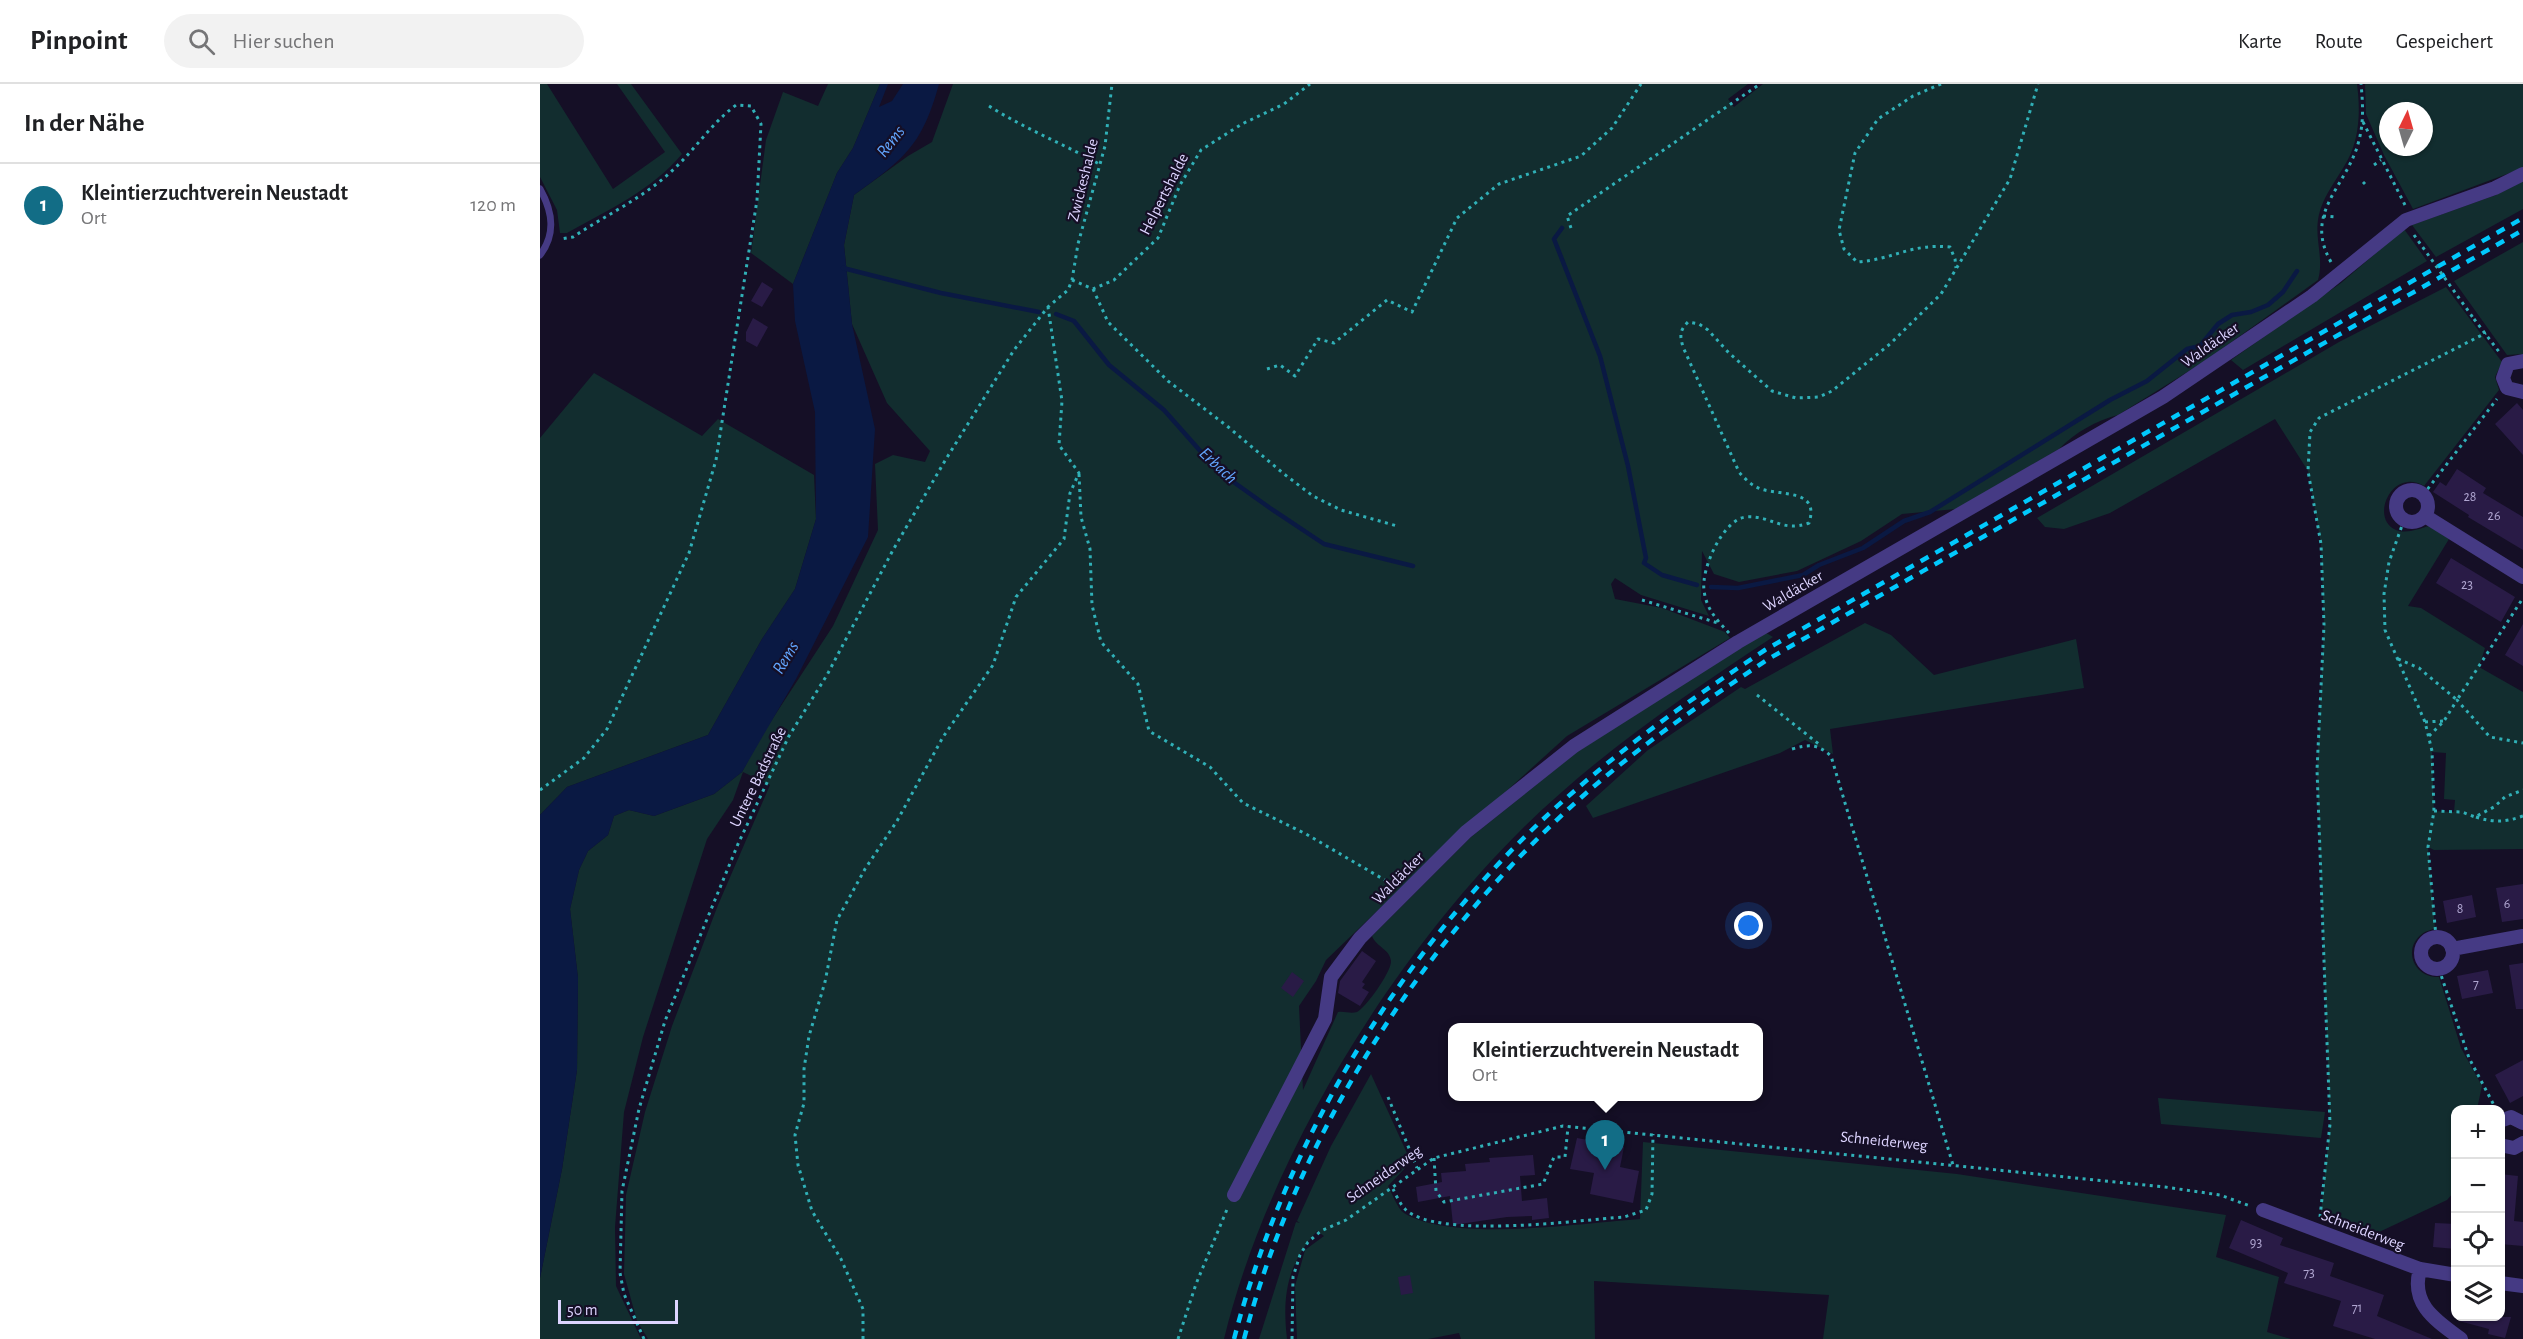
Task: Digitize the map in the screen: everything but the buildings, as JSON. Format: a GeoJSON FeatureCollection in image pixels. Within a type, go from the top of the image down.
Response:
{"type":"FeatureCollection","features":[{"type":"Feature","properties":{"kind":"street","name":"Waldäcker"},"geometry":{"type":"LineString","coordinates":[[1234,1195],[1325,1019],[1331,977],[1360,938],[1407,894],[1466,832],[1574,746],[1738,642],[2163,397],[2312,296],[2406,220],[2495,188],[2523,174]]}},
{"type":"Feature","properties":{"kind":"street"},"geometry":{"type":"LineString","coordinates":[[2523,361],[2508,364],[2504,372],[2507,388],[2523,392]]}},
{"type":"Feature","properties":{"kind":"street"},"geometry":{"type":"LineString","coordinates":[[2412,490],[2423,495],[2428,507],[2425,516],[2416,522],[2404,520],[2396,508],[2398,497],[2412,490]]}},
{"type":"Feature","properties":{"kind":"street"},"geometry":{"type":"LineString","coordinates":[[2425,516],[2523,577]]}},
{"type":"Feature","properties":{"kind":"street"},"geometry":{"type":"LineString","coordinates":[[2452,949],[2523,936]]}},
{"type":"Feature","properties":{"kind":"street"},"geometry":{"type":"LineString","coordinates":[[2436,937],[2446,940],[2452,949],[2450,962],[2439,969],[2426,965],[2421,955],[2423,944],[2436,937]]}},
{"type":"Feature","properties":{"kind":"street"},"geometry":{"type":"LineString","coordinates":[[2505,1119],[2511,1117],[2523,1123]]}},
{"type":"Feature","properties":{"kind":"street"},"geometry":{"type":"LineString","coordinates":[[2505,1146],[2514,1149],[2523,1143]]}},
{"type":"Feature","properties":{"kind":"street","name":"Schneiderweg"},"geometry":{"type":"LineString","coordinates":[[2264,1210],[2420,1269],[2451,1274]]}},
{"type":"Feature","properties":{"kind":"street"},"geometry":{"type":"LineString","coordinates":[[2420,1269],[2417,1281],[2419,1300],[2440,1324],[2461,1339]]}},
{"type":"Feature","properties":{"kind":"street"},"geometry":{"type":"LineString","coordinates":[[2505,1284],[2523,1286]]}},
{"type":"Feature","properties":{"kind":"lane"},"geometry":{"type":"LineString","coordinates":[[540,189],[552,218],[550,242],[540,255]]}},
{"type":"Feature","properties":{"kind":"path","name":"Zwickeshalde"},"geometry":{"type":"LineString","coordinates":[[1072,280],[1078,244],[1101,165],[1113,84]]}},
{"type":"Feature","properties":{"kind":"path","name":"Helpertshalde"},"geometry":{"type":"LineString","coordinates":[[1093,289],[1114,280],[1158,238],[1180,185],[1201,150],[1242,123],[1284,104],[1310,84]]}},
{"type":"Feature","properties":{"kind":"path"},"geometry":{"type":"LineString","coordinates":[[1267,369],[1280,364],[1295,376],[1318,339],[1334,343],[1387,300],[1412,312],[1457,218],[1499,184],[1581,156],[1612,128],[1641,84]]}},
{"type":"Feature","properties":{"kind":"path"},"geometry":{"type":"LineString","coordinates":[[1571,228],[1567,216],[1760,84]]}},
{"type":"Feature","properties":{"kind":"path"},"geometry":{"type":"LineString","coordinates":[[1941,84],[1913,96],[1878,119],[1855,153],[1839,230],[1844,249],[1857,262],[1875,261],[1904,249],[1933,246],[1950,248],[1955,259],[1956,270]]}},
{"type":"Feature","properties":{"kind":"path"},"geometry":{"type":"LineString","coordinates":[[1642,600],[1718,623],[1707,605],[1704,579],[1715,547],[1728,527],[1744,517],[1761,518],[1796,528],[1809,523],[1813,512],[1810,504],[1799,496],[1760,489],[1747,481],[1739,471],[1683,347],[1680,334],[1682,327],[1688,322],[1699,324],[1708,330],[1729,353],[1772,391],[1796,398],[1819,397],[1832,391],[1890,344],[1941,294],[2010,179],[2038,84]]}},
{"type":"Feature","properties":{"kind":"path"},"geometry":{"type":"LineString","coordinates":[[2338,274],[2321,239],[2323,216],[2358,144],[2362,120],[2361,84]]}},
{"type":"Feature","properties":{"kind":"path"},"geometry":{"type":"LineString","coordinates":[[540,790],[584,758],[607,729],[672,592],[692,543],[716,460],[736,346],[740,299],[757,200],[761,124],[751,106],[736,105],[721,116],[675,168],[658,183],[573,237],[550,242]]}},
{"type":"Feature","properties":{"kind":"path"},"geometry":{"type":"LineString","coordinates":[[989,106],[1022,127],[1074,149],[1101,165]]}},
{"type":"Feature","properties":{"kind":"path"},"geometry":{"type":"LineString","coordinates":[[2362,120],[2406,208],[2406,220]]}},
{"type":"Feature","properties":{"kind":"path"},"geometry":{"type":"LineString","coordinates":[[2374,165],[2381,160]]}},
{"type":"Feature","properties":{"kind":"path"},"geometry":{"type":"LineString","coordinates":[[2388,188],[2394,184]]}},
{"type":"Feature","properties":{"kind":"path"},"geometry":{"type":"LineString","coordinates":[[2323,216],[2336,217]]}},
{"type":"Feature","properties":{"kind":"path"},"geometry":{"type":"LineString","coordinates":[[2414,235],[2508,364]]}},
{"type":"Feature","properties":{"kind":"path"},"geometry":{"type":"LineString","coordinates":[[1072,280],[1093,289],[1108,322],[1159,373],[1313,496],[1341,510],[1397,526]]}},
{"type":"Feature","properties":{"kind":"path","name":"Untere Badstraße"},"geometry":{"type":"LineString","coordinates":[[644,1339],[624,1294],[620,1273],[622,1191],[639,1109],[665,1021],[703,925],[789,736],[827,675],[893,550],[1014,350],[1048,307],[1068,290],[1072,280]]}},
{"type":"Feature","properties":{"kind":"path"},"geometry":{"type":"LineString","coordinates":[[1048,307],[1062,401],[1059,445],[1079,472],[1081,517],[1090,549],[1092,605],[1101,642],[1138,684],[1149,731],[1210,767],[1243,803],[1306,834],[1407,894]]}},
{"type":"Feature","properties":{"kind":"path"},"geometry":{"type":"LineString","coordinates":[[2319,1231],[2330,1124],[2317,770],[2324,625],[2321,544],[2308,471],[2310,432],[2319,418],[2486,333]]}},
{"type":"Feature","properties":{"kind":"path"},"geometry":{"type":"LineString","coordinates":[[2423,495],[2507,388]]}},
{"type":"Feature","properties":{"kind":"path"},"geometry":{"type":"LineString","coordinates":[[863,1339],[862,1308],[841,1259],[812,1211],[798,1165],[795,1135],[804,1103],[804,1069],[809,1036],[825,982],[837,921],[943,737],[993,665],[1016,597],[1064,539],[1070,493],[1079,472]]}},
{"type":"Feature","properties":{"kind":"path"},"geometry":{"type":"LineString","coordinates":[[2404,520],[2389,562],[2384,594],[2385,630],[2426,722],[2429,736],[2433,763],[2434,811],[2428,847],[2436,937]]}},
{"type":"Feature","properties":{"kind":"path"},"geometry":{"type":"LineString","coordinates":[[2429,736],[2444,721],[2523,598]]}},
{"type":"Feature","properties":{"kind":"path"},"geometry":{"type":"LineString","coordinates":[[2396,658],[2419,668],[2457,700],[2490,737],[2523,743]]}},
{"type":"Feature","properties":{"kind":"path"},"geometry":{"type":"LineString","coordinates":[[1757,696],[1831,756],[1953,1165]]}},
{"type":"Feature","properties":{"kind":"path"},"geometry":{"type":"LineString","coordinates":[[2426,722],[2444,721]]}},
{"type":"Feature","properties":{"kind":"path"},"geometry":{"type":"LineString","coordinates":[[1792,749],[1806,745],[1821,747]]}},
{"type":"Feature","properties":{"kind":"path"},"geometry":{"type":"LineString","coordinates":[[2475,817],[2494,807],[2505,796],[2523,790]]}},
{"type":"Feature","properties":{"kind":"path"},"geometry":{"type":"LineString","coordinates":[[2434,811],[2462,812],[2490,822],[2507,821],[2523,816]]}},
{"type":"Feature","properties":{"kind":"path"},"geometry":{"type":"LineString","coordinates":[[2439,969],[2469,1058],[2494,1105]]}},
{"type":"Feature","properties":{"kind":"path"},"geometry":{"type":"LineString","coordinates":[[1388,1097],[1418,1168]]}},
{"type":"Feature","properties":{"kind":"path"},"geometry":{"type":"LineString","coordinates":[[1434,1158],[1436,1191],[1444,1202],[1543,1184],[1554,1156],[1565,1157],[1568,1127]]}},
{"type":"Feature","properties":{"kind":"path","name":"Schneiderweg"},"geometry":{"type":"LineString","coordinates":[[1292,1339],[1293,1277],[1300,1255],[1308,1242],[1321,1231],[1346,1220],[1393,1190],[1418,1168],[1434,1158],[1568,1127],[2166,1187],[2220,1195],[2264,1210]]}},
{"type":"Feature","properties":{"kind":"path"},"geometry":{"type":"LineString","coordinates":[[1393,1190],[1405,1210],[1432,1222],[1473,1227],[1624,1217],[1646,1210],[1652,1194],[1653,1134]]}},
{"type":"Feature","properties":{"kind":"path"},"geometry":{"type":"LineString","coordinates":[[1178,1339],[1196,1284],[1234,1195]]}},
{"type":"Feature","properties":{"kind":"green space"},"geometry":{"type":"Polygon","coordinates":[[[540,84],[547,84],[613,189],[665,152],[617,84],[631,84],[682,154],[643,189],[567,233],[560,233],[557,210],[540,177],[540,84]]]}},
{"type":"Feature","properties":{"kind":"green space"},"geometry":{"type":"Polygon","coordinates":[[[828,84],[880,84],[853,148],[837,173],[793,284],[751,253],[766,140],[783,92],[818,106],[828,84]]]}},
{"type":"Feature","properties":{"kind":"green space"},"geometry":{"type":"Polygon","coordinates":[[[953,84],[1748,84],[1728,99],[1734,107],[1763,84],[2357,84],[2359,110],[2358,128],[2351,153],[2320,211],[2317,227],[2320,265],[2318,280],[2205,361],[2118,415],[2086,428],[2059,449],[1956,509],[1902,514],[1861,541],[1797,571],[1739,582],[1714,574],[1702,551],[1701,600],[1709,616],[1641,595],[1615,578],[1611,584],[1615,599],[1662,608],[1725,632],[1730,638],[1567,736],[1426,864],[1326,960],[1316,981],[1299,1006],[1303,1090],[1338,1012],[1354,1013],[1361,1009],[1387,973],[1390,957],[1372,936],[1471,837],[1577,752],[1763,631],[1773,637],[1643,727],[1580,776],[1522,829],[1473,881],[1426,938],[1381,1000],[1340,1065],[1303,1133],[1271,1201],[1244,1270],[1224,1339],[648,1339],[637,1321],[624,1274],[626,1195],[645,1112],[672,1026],[718,905],[770,785],[743,772],[733,800],[707,839],[643,1037],[624,1112],[615,1227],[616,1286],[641,1339],[540,1339],[540,1278],[562,1169],[577,1070],[578,978],[570,909],[579,870],[588,851],[608,835],[614,816],[629,810],[654,816],[714,794],[742,772],[762,735],[833,626],[878,530],[875,464],[893,455],[925,462],[930,451],[887,403],[852,324],[844,245],[854,195],[908,156],[932,142],[953,84]]]}},
{"type":"Feature","properties":{"kind":"green space"},"geometry":{"type":"Polygon","coordinates":[[[2365,84],[2523,84],[2523,168],[2413,209],[2385,156],[2433,156],[2433,102],[2379,102],[2379,144],[2366,114],[2365,84]]]}},
{"type":"Feature","properties":{"kind":"green space"},"geometry":{"type":"Polygon","coordinates":[[[2523,181],[2523,209],[2436,257],[2412,225],[2496,195],[2523,181]]]}},
{"type":"Feature","properties":{"kind":"green space"},"geometry":{"type":"Polygon","coordinates":[[[2404,229],[2427,261],[2243,370],[2231,360],[2341,283],[2404,229]]]}},
{"type":"Feature","properties":{"kind":"green space"},"geometry":{"type":"Polygon","coordinates":[[[2523,242],[2523,354],[2507,355],[2454,281],[2523,242]]]}},
{"type":"Feature","properties":{"kind":"green space"},"geometry":{"type":"Polygon","coordinates":[[[2446,287],[2502,362],[2495,377],[2499,390],[2424,486],[2413,482],[2402,483],[2394,489],[2388,497],[2384,516],[2388,524],[2396,530],[2417,530],[2429,526],[2449,539],[2408,606],[2421,608],[2485,648],[2479,667],[2523,692],[2523,849],[2434,850],[2428,847],[2435,928],[2422,934],[2413,947],[2412,954],[2417,968],[2430,976],[2439,977],[2461,1048],[2482,1086],[2478,1105],[2451,1105],[2451,1196],[2447,1200],[2377,1233],[2321,1212],[2330,1124],[2317,770],[2324,625],[2321,544],[2308,471],[2275,419],[2110,513],[2064,529],[2045,527],[2037,518],[2339,342],[2446,287]],[[2432,752],[2434,811],[2454,812],[2455,800],[2444,799],[2446,753],[2432,752]]]}},
{"type":"Feature","properties":{"kind":"green space"},"geometry":{"type":"Polygon","coordinates":[[[594,373],[702,436],[718,419],[814,475],[816,519],[795,589],[762,639],[708,735],[567,787],[540,815],[540,438],[594,373]]]}},
{"type":"Feature","properties":{"kind":"green space"},"geometry":{"type":"Polygon","coordinates":[[[1865,623],[1891,635],[1934,675],[2076,639],[2084,688],[1830,729],[1833,754],[1805,740],[1780,753],[1593,818],[1586,806],[1648,750],[1741,687],[1745,689],[1865,623]]]}},
{"type":"Feature","properties":{"kind":"green space"},"geometry":{"type":"Polygon","coordinates":[[[1371,1074],[1411,1162],[1388,1186],[1401,1211],[1426,1222],[1453,1227],[1518,1229],[1640,1219],[1643,1142],[1957,1174],[2226,1215],[2216,1257],[2279,1277],[2267,1332],[2291,1339],[1823,1339],[1829,1295],[1594,1281],[1595,1339],[1461,1339],[1459,1333],[1428,1339],[1297,1339],[1295,1286],[1305,1250],[1324,1236],[1317,1231],[1299,1256],[1289,1281],[1285,1308],[1287,1339],[1259,1339],[1296,1222],[1300,1223],[1297,1221],[1331,1146],[1371,1074]]]}},
{"type":"Feature","properties":{"kind":"green space"},"geometry":{"type":"Polygon","coordinates":[[[2158,1098],[2325,1112],[2321,1138],[2161,1124],[2158,1098]]]}},
{"type":"Feature","properties":{"kind":"water","name":"Rems"},"geometry":{"type":"Polygon","coordinates":[[[880,84],[888,84],[879,107],[892,101],[903,84],[939,84],[926,122],[909,149],[886,171],[854,195],[844,245],[852,324],[875,429],[868,537],[796,679],[742,772],[714,794],[654,816],[629,810],[614,816],[608,835],[588,851],[579,870],[570,909],[578,978],[577,1070],[562,1169],[540,1278],[540,815],[567,787],[708,735],[762,639],[795,589],[816,519],[815,412],[795,321],[793,284],[837,173],[853,148],[880,84]]]}},
{"type":"Feature","properties":{"kind":"waterway"},"geometry":{"type":"LineString","coordinates":[[1562,228],[1554,239],[1600,356],[1628,466],[1646,558],[1644,563],[1662,575],[1697,585]]}},
{"type":"Feature","properties":{"kind":"waterway","name":"Erbach"},"geometry":{"type":"LineString","coordinates":[[843,268],[941,293],[1039,312]]}},
{"type":"Feature","properties":{"kind":"waterway"},"geometry":{"type":"LineString","coordinates":[[1711,587],[1738,588],[1803,575],[1819,565],[1863,548],[1904,521],[1930,512],[2110,400],[2147,381],[2187,349],[2200,346],[2218,324],[2232,315],[2251,312],[2268,305],[2283,292],[2297,271]]}},
{"type":"Feature","properties":{"kind":"waterway","name":"Erbach"},"geometry":{"type":"LineString","coordinates":[[1056,314],[1074,321],[1109,365],[1164,410],[1218,471],[1270,508],[1324,544],[1413,566]]}},
{"type":"Feature","properties":{"kind":"railway"},"geometry":{"type":"LineString","coordinates":[[1234,1339],[1258,1261],[1288,1184],[1324,1109],[1365,1037],[1412,968],[1463,903],[1519,843],[1579,787],[1670,716],[1765,650],[2523,218]]}},
{"type":"Feature","properties":{"kind":"railway"},"geometry":{"type":"LineString","coordinates":[[1244,1339],[1268,1262],[1298,1186],[1333,1113],[1374,1043],[1420,975],[1471,911],[1525,851],[1584,795],[1674,724],[1770,658],[2523,230]]}},
{"type":"Feature","properties":{"kind":"place","name":"Kleintierzuchtverein Neustadt"},"geometry":{"type":"Point","coordinates":[1605,1170]}}]}
